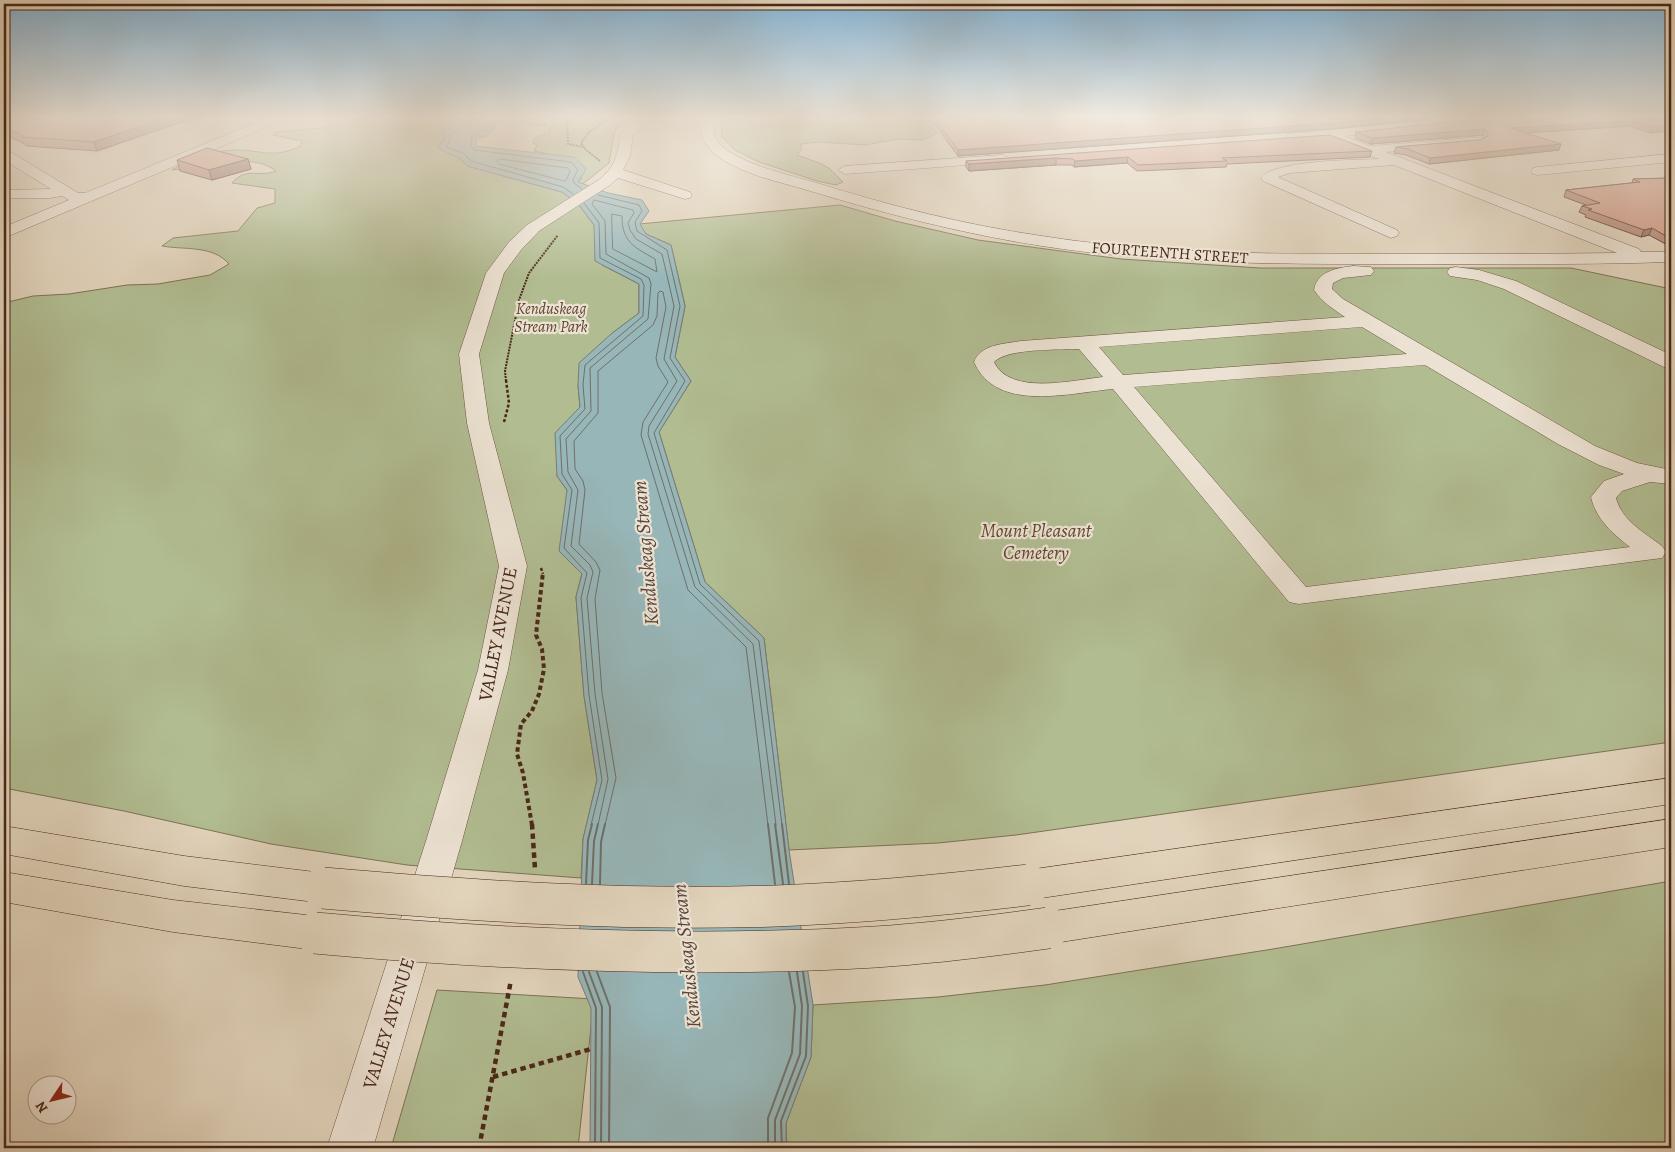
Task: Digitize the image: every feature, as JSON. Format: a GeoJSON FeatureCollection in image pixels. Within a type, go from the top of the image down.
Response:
{"type":"FeatureCollection","features":[{"type":"Feature","properties":{"kind":"highway"},"geometry":{"type":"LineString","coordinates":[[4,840],[184,871],[324,888],[510,903],[711,906],[840,903],[1028,885],[1671,791]]}},
{"type":"Feature","properties":{"kind":"highway"},"geometry":{"type":"LineString","coordinates":[[4,887],[155,913],[315,933],[521,949],[737,952],[876,946],[1048,928],[1671,833]]}},
{"type":"Feature","properties":{"kind":"street"},"geometry":{"type":"LineString","coordinates":[[35,173],[74,196],[87,198]]}},
{"type":"Feature","properties":{"kind":"street"},"geometry":{"type":"LineString","coordinates":[[4,233],[147,173]]}},
{"type":"Feature","properties":{"kind":"street"},"geometry":{"type":"LineString","coordinates":[[614,173],[610,177],[685,195]]}},
{"type":"Feature","properties":{"kind":"street","name":"FOURTEENTH STREET"},"geometry":{"type":"LineString","coordinates":[[770,173],[885,208],[1026,239],[1078,246],[1187,256],[1347,259],[1671,257]]}},
{"type":"Feature","properties":{"kind":"street"},"geometry":{"type":"LineString","coordinates":[[1276,173],[1268,178],[1392,233]]}},
{"type":"Feature","properties":{"kind":"street"},"geometry":{"type":"LineString","coordinates":[[1426,173],[1671,268]]}},
{"type":"Feature","properties":{"kind":"street","name":"VALLEY AVENUE"},"geometry":{"type":"LineString","coordinates":[[350,1148],[441,851],[493,670],[513,566],[478,423],[469,354],[495,273],[515,246],[533,228],[610,177]]}},
{"type":"Feature","properties":{"kind":"street"},"geometry":{"type":"LineString","coordinates":[[4,194],[50,194],[66,191]]}},
{"type":"Feature","properties":{"kind":"street"},"geometry":{"type":"LineString","coordinates":[[1660,475],[1621,465],[1562,436],[1366,322],[1327,296],[1322,290],[1324,282],[1336,275],[1363,271],[1469,273],[1510,285],[1671,363]]}},
{"type":"Feature","properties":{"kind":"street"},"geometry":{"type":"LineString","coordinates":[[1366,322],[1007,349],[991,354],[986,357],[984,362],[988,371],[996,379],[1015,388],[1026,390],[1428,359]]}},
{"type":"Feature","properties":{"kind":"street"},"geometry":{"type":"LineString","coordinates":[[1085,343],[1299,596],[1653,552],[1612,519],[1604,506],[1603,497],[1613,486],[1660,475]]}},
{"type":"Feature","properties":{"kind":"path"},"geometry":{"type":"LineString","coordinates":[[479,1148],[493,1077],[591,1049]]}},
{"type":"Feature","properties":{"kind":"green space","name":"Kenduskeag Stream Park"},"geometry":{"type":"Polygon","coordinates":[[[270,173],[492,173],[562,192],[579,205],[594,225],[602,265],[639,284],[639,313],[611,334],[578,385],[580,407],[557,476],[567,490],[582,573],[576,597],[584,696],[597,780],[583,839],[581,878],[407,865],[271,844],[124,811],[4,788],[4,328],[7,325],[4,320],[4,303],[33,296],[69,294],[127,285],[158,284],[210,275],[229,264],[222,258],[207,251],[162,246],[173,238],[238,231],[257,208],[275,203],[275,189],[232,183],[243,175],[270,173]]]}},
{"type":"Feature","properties":{"kind":"green space"},"geometry":{"type":"Polygon","coordinates":[[[581,173],[597,173],[583,184],[575,182],[581,179],[581,173]]]}},
{"type":"Feature","properties":{"kind":"green space"},"geometry":{"type":"Polygon","coordinates":[[[792,173],[834,173],[843,182],[836,185],[792,173]]]}},
{"type":"Feature","properties":{"kind":"green space","name":"Mount Pleasant Cemetery"},"geometry":{"type":"Polygon","coordinates":[[[840,205],[895,221],[978,240],[1121,259],[1260,268],[1571,268],[1671,289],[1671,742],[1016,835],[938,843],[789,850],[764,638],[705,582],[659,432],[691,381],[675,357],[685,306],[671,245],[646,234],[639,224],[840,205]]]}},
{"type":"Feature","properties":{"kind":"green space"},"geometry":{"type":"Polygon","coordinates":[[[1671,881],[1671,1148],[787,1148],[786,1123],[811,1057],[813,1005],[938,997],[1045,985],[1273,949],[1671,881]]]}},
{"type":"Feature","properties":{"kind":"green space"},"geometry":{"type":"Polygon","coordinates":[[[437,990],[594,999],[578,1148],[391,1148],[437,990]]]}},
{"type":"Feature","properties":{"kind":"water","name":"Kenduskeag Stream"},"geometry":{"type":"Polygon","coordinates":[[[492,173],[584,173],[578,182],[608,193],[642,200],[649,211],[640,224],[646,234],[671,245],[685,306],[675,357],[691,381],[659,432],[705,582],[764,638],[789,850],[813,1005],[811,1057],[786,1123],[786,1148],[590,1148],[591,1008],[578,977],[583,839],[597,780],[584,696],[576,597],[582,574],[559,551],[567,490],[557,476],[555,433],[580,407],[579,363],[611,334],[639,313],[639,284],[595,261],[594,225],[579,205],[562,192],[492,173]]]}},
{"type":"Feature","properties":{"kind":"building"},"geometry":{"type":"Polygon","coordinates":[[[1671,178],[1671,239],[1652,228],[1644,230],[1588,210],[1592,209],[1582,206],[1600,203],[1566,190],[1640,182],[1633,179],[1671,178]]]}}]}
